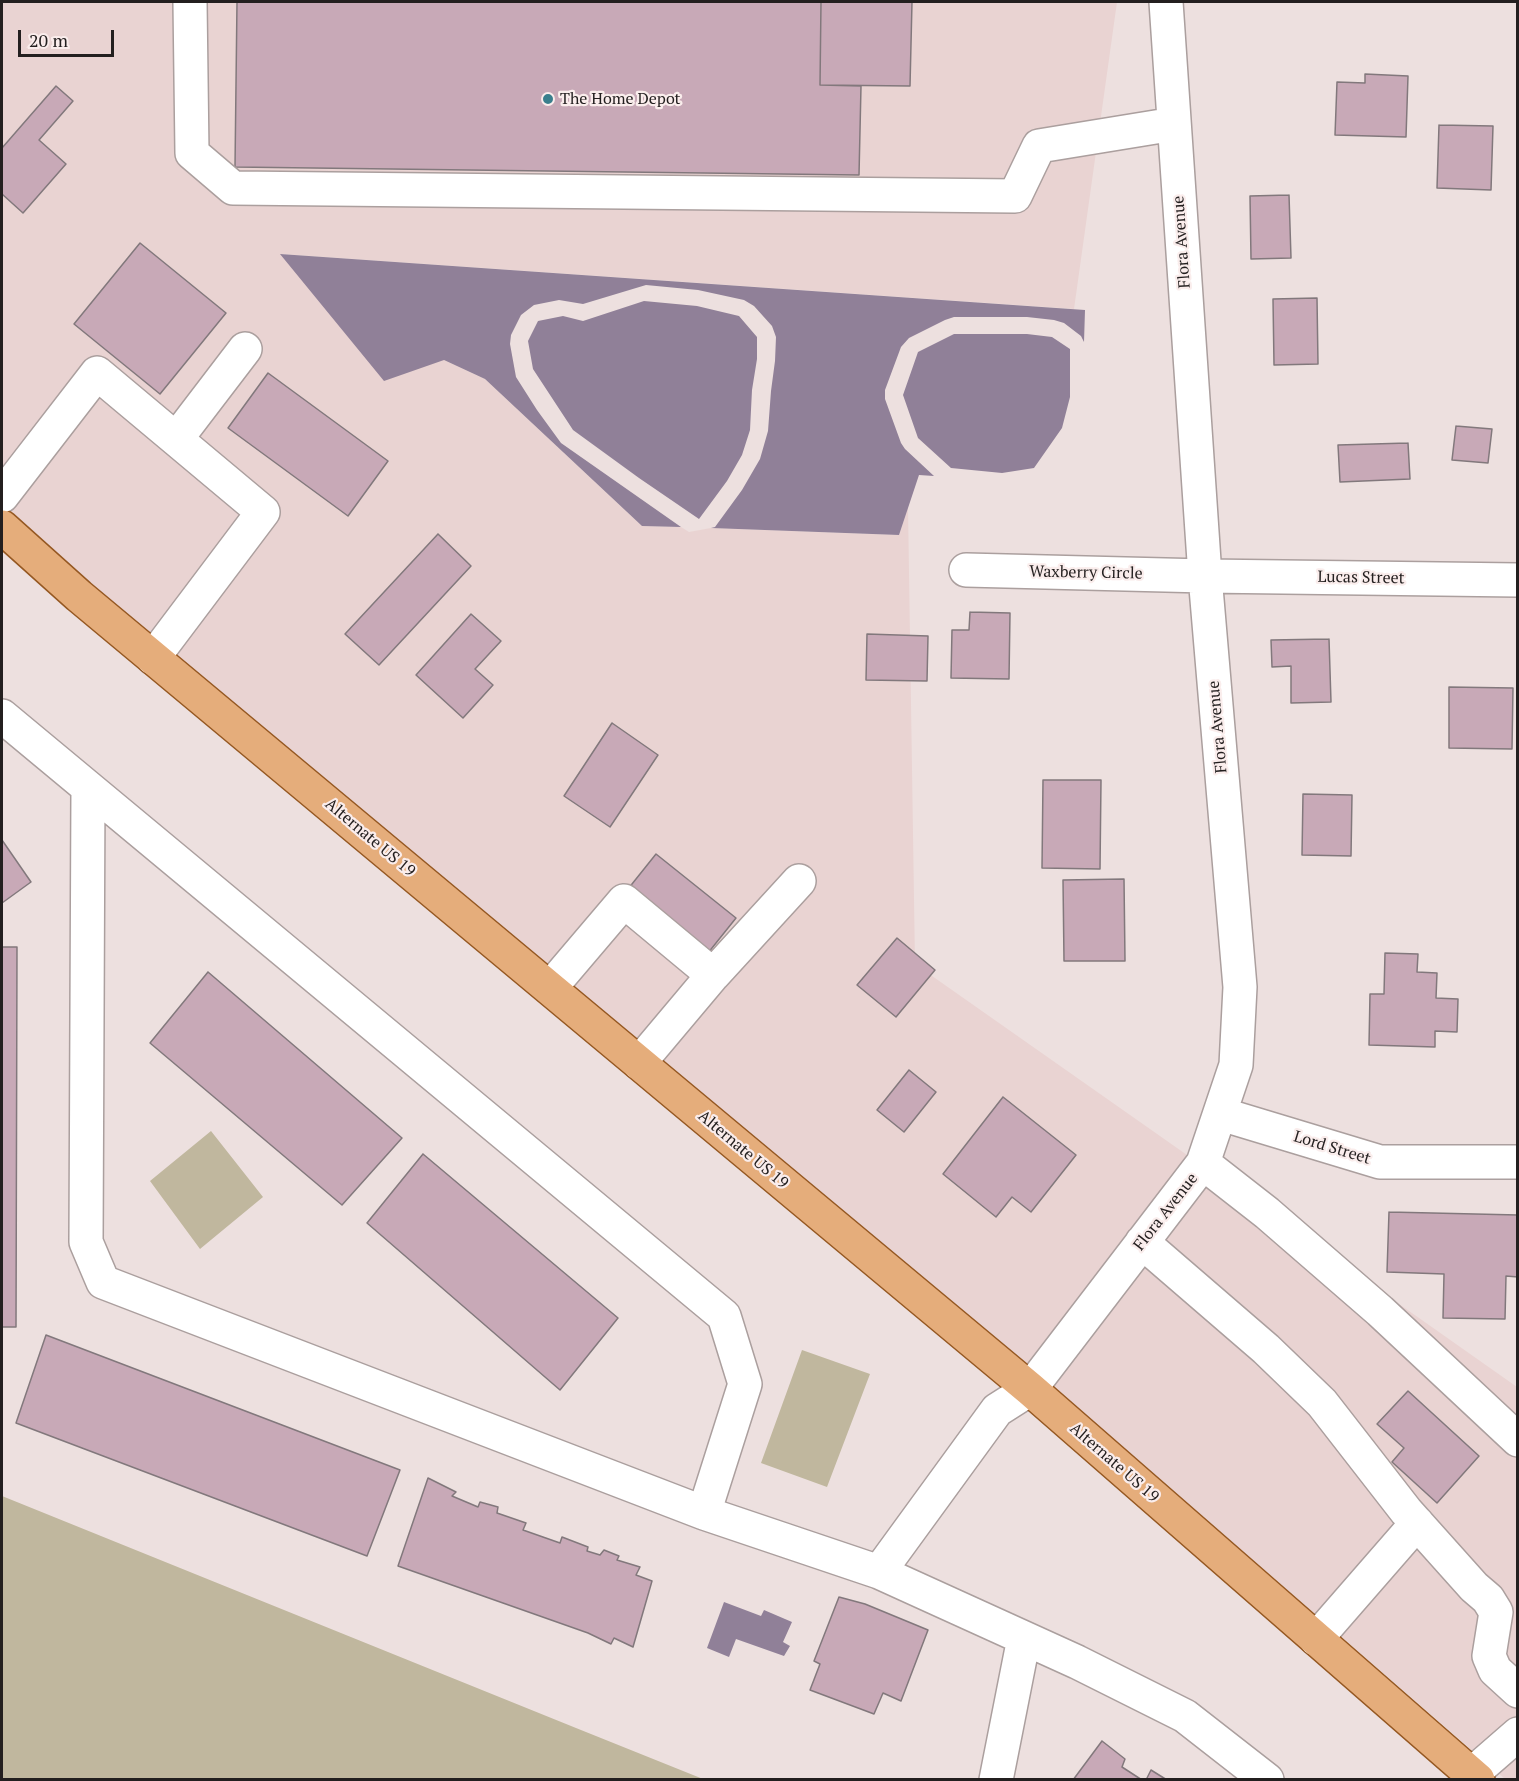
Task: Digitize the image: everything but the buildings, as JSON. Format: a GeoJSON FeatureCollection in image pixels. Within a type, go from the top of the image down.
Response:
{"type":"FeatureCollection","features":[{"type":"Feature","properties":{"kind":"main road","name":"Alternate US 19"},"geometry":{"type":"LineString","coordinates":[[2,527],[79,596],[1030,1389],[1475,1777]]}},
{"type":"Feature","properties":{"kind":"street"},"geometry":{"type":"LineString","coordinates":[[190,2],[192,153],[233,188],[1015,196],[1039,146],[1174,124]]}},
{"type":"Feature","properties":{"kind":"street","name":"Flora Avenue"},"geometry":{"type":"LineString","coordinates":[[1030,1389],[1203,1163],[1236,1065],[1240,987],[1205,576],[1166,2]]}},
{"type":"Feature","properties":{"kind":"street"},"geometry":{"type":"LineString","coordinates":[[177,438],[245,349]]}},
{"type":"Feature","properties":{"kind":"street"},"geometry":{"type":"LineString","coordinates":[[2,496],[97,373],[263,512],[153,658]]}},
{"type":"Feature","properties":{"kind":"street","name":"Waxberry Circle"},"geometry":{"type":"LineString","coordinates":[[966,570],[1205,576]]}},
{"type":"Feature","properties":{"kind":"street","name":"Lucas Street"},"geometry":{"type":"LineString","coordinates":[[1205,576],[1518,580]]}},
{"type":"Feature","properties":{"kind":"street"},"geometry":{"type":"LineString","coordinates":[[2,716],[724,1316],[745,1384],[704,1513]]}},
{"type":"Feature","properties":{"kind":"street"},"geometry":{"type":"LineString","coordinates":[[88,788],[86,1242],[104,1282],[704,1513],[879,1572],[1077,1662],[1185,1716],[1267,1779]]}},
{"type":"Feature","properties":{"kind":"street"},"geometry":{"type":"LineString","coordinates":[[639,1063],[713,975],[799,881]]}},
{"type":"Feature","properties":{"kind":"street"},"geometry":{"type":"LineString","coordinates":[[550,988],[624,901],[713,975]]}},
{"type":"Feature","properties":{"kind":"street","name":"Lord Street"},"geometry":{"type":"LineString","coordinates":[[1221,1114],[1380,1162],[1518,1162]]}},
{"type":"Feature","properties":{"kind":"street"},"geometry":{"type":"LineString","coordinates":[[1203,1163],[1267,1213],[1380,1311],[1518,1440]]}},
{"type":"Feature","properties":{"kind":"street"},"geometry":{"type":"LineString","coordinates":[[1142,1242],[1266,1349],[1322,1403],[1417,1523],[1474,1587],[1488,1599],[1496,1612],[1489,1656],[1495,1670],[1518,1691]]}},
{"type":"Feature","properties":{"kind":"street"},"geometry":{"type":"LineString","coordinates":[[879,1572],[997,1410],[1030,1389]]}},
{"type":"Feature","properties":{"kind":"street"},"geometry":{"type":"LineString","coordinates":[[1316,1639],[1417,1523]]}},
{"type":"Feature","properties":{"kind":"street"},"geometry":{"type":"LineString","coordinates":[[996,1779],[1024,1638]]}},
{"type":"Feature","properties":{"kind":"street"},"geometry":{"type":"LineString","coordinates":[[1475,1777],[1518,1734]]}},
{"type":"Feature","properties":{"kind":"shaded area"},"geometry":{"type":"Polygon","coordinates":[[[2,2],[1117,2],[1074,309],[281,254],[444,360],[485,379],[642,526],[681,527],[689,532],[711,528],[899,535],[908,507],[915,964],[1187,1155],[1027,1364],[2,510],[2,2]]]}},
{"type":"Feature","properties":{"kind":"shaded area"},"geometry":{"type":"Polygon","coordinates":[[[280,254],[1085,310],[1084,342],[1081,336],[1064,323],[1027,317],[954,317],[909,338],[901,347],[885,390],[885,399],[901,443],[934,476],[919,475],[899,535],[711,528],[715,527],[742,490],[760,459],[768,431],[775,361],[776,337],[772,326],[754,306],[744,300],[698,290],[646,285],[583,304],[559,300],[534,305],[521,315],[511,335],[510,344],[516,377],[561,443],[681,527],[642,526],[485,379],[444,360],[384,381],[280,254]]]}},
{"type":"Feature","properties":{"kind":"shaded area"},"geometry":{"type":"Polygon","coordinates":[[[644,301],[697,306],[739,316],[757,337],[750,430],[742,455],[727,481],[699,519],[573,430],[533,369],[528,341],[538,321],[563,316],[583,321],[644,301]]]}},
{"type":"Feature","properties":{"kind":"shaded area"},"geometry":{"type":"Polygon","coordinates":[[[954,334],[1027,334],[1052,337],[1070,349],[1070,397],[1062,428],[1034,468],[1002,473],[951,468],[918,438],[903,395],[918,352],[954,334]]]}},
{"type":"Feature","properties":{"kind":"shaded area"},"geometry":{"type":"Polygon","coordinates":[[[211,1131],[263,1197],[200,1249],[150,1181],[211,1131]]]}},
{"type":"Feature","properties":{"kind":"shaded area"},"geometry":{"type":"Polygon","coordinates":[[[1216,1175],[1517,1387],[1517,1779],[1505,1779],[1054,1387],[1216,1175]]]}},
{"type":"Feature","properties":{"kind":"shaded area"},"geometry":{"type":"Polygon","coordinates":[[[802,1350],[870,1374],[827,1487],[761,1463],[802,1350]]]}},
{"type":"Feature","properties":{"kind":"shaded area"},"geometry":{"type":"Polygon","coordinates":[[[2,1496],[576,1728],[703,1779],[2,1779],[2,1496]]]}},
{"type":"Feature","properties":{"kind":"shaded area"},"geometry":{"type":"Polygon","coordinates":[[[724,1602],[761,1616],[764,1610],[792,1622],[783,1642],[790,1646],[784,1656],[736,1639],[729,1657],[707,1648],[724,1602]]]}},
{"type":"Feature","properties":{"kind":"place","name":"The Home Depot"},"geometry":{"type":"Point","coordinates":[548,99]}}]}
